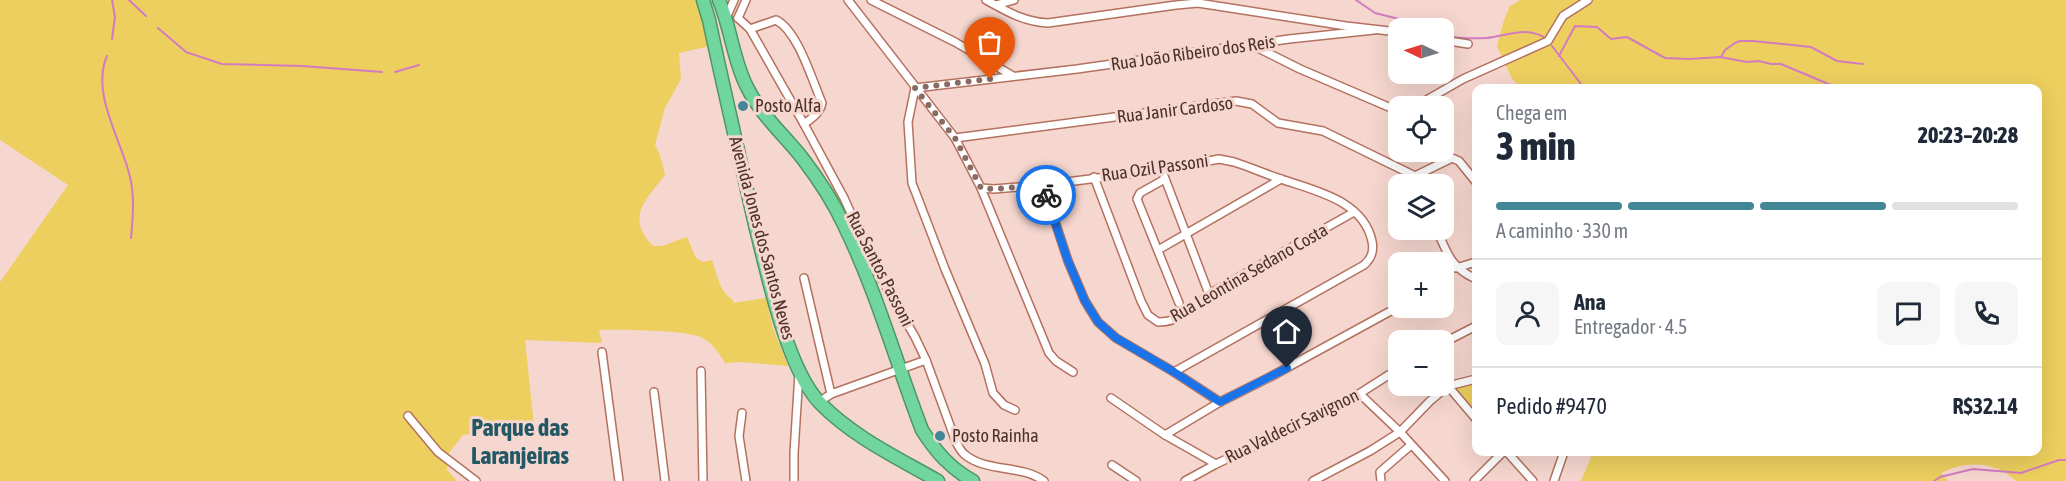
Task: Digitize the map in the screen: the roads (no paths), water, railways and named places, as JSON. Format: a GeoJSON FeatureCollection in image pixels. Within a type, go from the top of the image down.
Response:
{"type":"FeatureCollection","features":[{"type":"Feature","properties":{"kind":"highway","name":"Avenida Jones dos Santos Neves"},"geometry":{"type":"LineString","coordinates":[[703,0],[768,277],[799,369],[819,402],[844,425],[938,481]]}},
{"type":"Feature","properties":{"kind":"highway"},"geometry":{"type":"LineString","coordinates":[[719,0],[731,20],[740,72],[747,87],[828,193],[845,226],[875,300],[922,430],[934,449],[957,471],[973,481]]}},
{"type":"Feature","properties":{"kind":"street"},"geometry":{"type":"LineString","coordinates":[[731,20],[734,0]]}},
{"type":"Feature","properties":{"kind":"street"},"geometry":{"type":"LineString","coordinates":[[731,20],[746,0]]}},
{"type":"Feature","properties":{"kind":"street"},"geometry":{"type":"LineString","coordinates":[[848,0],[955,138],[981,188],[1049,353],[1056,361],[1074,372]]}},
{"type":"Feature","properties":{"kind":"street"},"geometry":{"type":"LineString","coordinates":[[871,0],[955,42],[1012,76]]}},
{"type":"Feature","properties":{"kind":"street"},"geometry":{"type":"LineString","coordinates":[[986,0],[1024,20],[1048,23],[1176,4],[1205,4],[1388,31]]}},
{"type":"Feature","properties":{"kind":"street"},"geometry":{"type":"LineString","coordinates":[[996,5],[1014,0]]}},
{"type":"Feature","properties":{"kind":"street"},"geometry":{"type":"LineString","coordinates":[[1433,96],[1463,79],[1548,41],[1563,16],[1588,0]]}},
{"type":"Feature","properties":{"kind":"street","name":"Rua Santos Passoni"},"geometry":{"type":"LineString","coordinates":[[731,20],[750,29],[844,198],[877,271],[926,360],[956,442],[964,454],[982,463],[1028,473],[1044,481]]}},
{"type":"Feature","properties":{"kind":"street"},"geometry":{"type":"LineString","coordinates":[[750,29],[776,20],[794,38],[822,103],[817,114],[804,124]]}},
{"type":"Feature","properties":{"kind":"street","name":"Rua João Ribeiro dos Reis"},"geometry":{"type":"LineString","coordinates":[[915,88],[1374,30]]}},
{"type":"Feature","properties":{"kind":"street"},"geometry":{"type":"LineString","coordinates":[[1454,42],[1468,44]]}},
{"type":"Feature","properties":{"kind":"street"},"geometry":{"type":"LineString","coordinates":[[1250,44],[1300,69],[1388,107]]}},
{"type":"Feature","properties":{"kind":"street"},"geometry":{"type":"LineString","coordinates":[[915,88],[908,122],[912,183],[985,364],[993,393],[1004,405],[1015,410]]}},
{"type":"Feature","properties":{"kind":"street","name":"Rua Janir Cardoso"},"geometry":{"type":"LineString","coordinates":[[955,138],[1236,101],[1252,104],[1278,123],[1323,131],[1412,174]]}},
{"type":"Feature","properties":{"kind":"street"},"geometry":{"type":"LineString","coordinates":[[1420,174],[1452,158],[1459,161],[1472,177]]}},
{"type":"Feature","properties":{"kind":"street","name":"Rua Ozil Passoni"},"geometry":{"type":"LineString","coordinates":[[981,188],[1000,189],[1043,185],[1161,170],[1219,159],[1248,166],[1327,195],[1354,212]]}},
{"type":"Feature","properties":{"kind":"street"},"geometry":{"type":"LineString","coordinates":[[1161,170],[1209,294]]}},
{"type":"Feature","properties":{"kind":"street","name":"Rua Leontina Sedano Costa"},"geometry":{"type":"LineString","coordinates":[[1094,177],[1141,301],[1152,320],[1162,322],[1175,319],[1195,307],[1209,294],[1354,212]]}},
{"type":"Feature","properties":{"kind":"street"},"geometry":{"type":"LineString","coordinates":[[1165,179],[1140,193],[1137,199],[1179,303]]}},
{"type":"Feature","properties":{"kind":"street"},"geometry":{"type":"LineString","coordinates":[[1158,250],[1281,179]]}},
{"type":"Feature","properties":{"kind":"street"},"geometry":{"type":"LineString","coordinates":[[1043,185],[1068,261],[1085,301],[1098,322],[1116,338],[1220,402]]}},
{"type":"Feature","properties":{"kind":"street"},"geometry":{"type":"LineString","coordinates":[[1174,372],[1365,265],[1370,260],[1373,246],[1366,224],[1354,212]]}},
{"type":"Feature","properties":{"kind":"street"},"geometry":{"type":"LineString","coordinates":[[1456,268],[1472,263]]}},
{"type":"Feature","properties":{"kind":"street"},"geometry":{"type":"LineString","coordinates":[[1454,265],[1472,277]]}},
{"type":"Feature","properties":{"kind":"street"},"geometry":{"type":"LineString","coordinates":[[804,278],[831,394]]}},
{"type":"Feature","properties":{"kind":"street"},"geometry":{"type":"LineString","coordinates":[[1165,435],[1220,402],[1388,312]]}},
{"type":"Feature","properties":{"kind":"street"},"geometry":{"type":"LineString","coordinates":[[1454,337],[1472,328]]}},
{"type":"Feature","properties":{"kind":"street"},"geometry":{"type":"LineString","coordinates":[[602,352],[619,481]]}},
{"type":"Feature","properties":{"kind":"street"},"geometry":{"type":"LineString","coordinates":[[819,402],[831,394],[926,360]]}},
{"type":"Feature","properties":{"kind":"street"},"geometry":{"type":"LineString","coordinates":[[794,481],[799,369]]}},
{"type":"Feature","properties":{"kind":"street"},"geometry":{"type":"LineString","coordinates":[[701,371],[704,481]]}},
{"type":"Feature","properties":{"kind":"street","name":"Rua Valdecir Savignon"},"geometry":{"type":"LineString","coordinates":[[1185,481],[1216,464],[1340,406],[1388,376]]}},
{"type":"Feature","properties":{"kind":"street"},"geometry":{"type":"LineString","coordinates":[[1454,384],[1472,380]]}},
{"type":"Feature","properties":{"kind":"street"},"geometry":{"type":"LineString","coordinates":[[654,392],[665,481]]}},
{"type":"Feature","properties":{"kind":"street"},"geometry":{"type":"LineString","coordinates":[[1454,393],[1472,414]]}},
{"type":"Feature","properties":{"kind":"street"},"geometry":{"type":"LineString","coordinates":[[1360,394],[1400,432],[1445,481]]}},
{"type":"Feature","properties":{"kind":"street"},"geometry":{"type":"LineString","coordinates":[[1313,481],[1370,451],[1400,432],[1436,396]]}},
{"type":"Feature","properties":{"kind":"street"},"geometry":{"type":"LineString","coordinates":[[1111,398],[1165,435],[1216,464]]}},
{"type":"Feature","properties":{"kind":"street"},"geometry":{"type":"LineString","coordinates":[[742,413],[739,436],[746,481]]}},
{"type":"Feature","properties":{"kind":"street"},"geometry":{"type":"LineString","coordinates":[[408,416],[438,452],[476,481]]}},
{"type":"Feature","properties":{"kind":"street"},"geometry":{"type":"LineString","coordinates":[[1381,481],[1380,472],[1411,445]]}},
{"type":"Feature","properties":{"kind":"street"},"geometry":{"type":"LineString","coordinates":[[1474,481],[1501,456]]}},
{"type":"Feature","properties":{"kind":"street"},"geometry":{"type":"LineString","coordinates":[[1509,456],[1533,481]]}},
{"type":"Feature","properties":{"kind":"street"},"geometry":{"type":"LineString","coordinates":[[1554,481],[1563,456]]}},
{"type":"Feature","properties":{"kind":"street"},"geometry":{"type":"LineString","coordinates":[[1112,465],[1137,481]]}},
{"type":"Feature","properties":{"kind":"waterway"},"geometry":{"type":"LineString","coordinates":[[112,0],[115,17],[112,39]]}},
{"type":"Feature","properties":{"kind":"waterway"},"geometry":{"type":"LineString","coordinates":[[129,0],[146,16]]}},
{"type":"Feature","properties":{"kind":"waterway"},"geometry":{"type":"LineString","coordinates":[[1356,0],[1375,13],[1395,18]]}},
{"type":"Feature","properties":{"kind":"waterway"},"geometry":{"type":"LineString","coordinates":[[1559,56],[1575,26],[1597,27],[1611,39],[1627,37],[1665,58],[1720,57],[1747,62],[1781,64],[1828,84]]}},
{"type":"Feature","properties":{"kind":"waterway"},"geometry":{"type":"LineString","coordinates":[[158,28],[186,52],[222,64],[302,66],[382,72]]}},
{"type":"Feature","properties":{"kind":"waterway"},"geometry":{"type":"LineString","coordinates":[[1454,37],[1481,38],[1524,32],[1547,39]]}},
{"type":"Feature","properties":{"kind":"waterway"},"geometry":{"type":"LineString","coordinates":[[1721,57],[1725,50],[1735,43],[1753,41],[1811,47],[1837,61],[1863,64]]}},
{"type":"Feature","properties":{"kind":"waterway"},"geometry":{"type":"LineString","coordinates":[[1552,46],[1581,84]]}},
{"type":"Feature","properties":{"kind":"waterway"},"geometry":{"type":"LineString","coordinates":[[107,56],[102,85],[109,115],[131,181],[133,205],[131,238]]}},
{"type":"Feature","properties":{"kind":"waterway"},"geometry":{"type":"LineString","coordinates":[[395,72],[419,65]]}},
{"type":"Feature","properties":{"kind":"waterway"},"geometry":{"type":"LineString","coordinates":[[1934,481],[1940,477],[1973,469],[2021,473],[2059,460],[2066,460]]}},
{"type":"Feature","properties":{"kind":"place","name":"Posto Alfa"},"geometry":{"type":"Point","coordinates":[743,106]}},
{"type":"Feature","properties":{"kind":"place","name":"Posto Rainha"},"geometry":{"type":"Point","coordinates":[940,436]}},
{"type":"Feature","properties":{"kind":"district","name":"Parque das Laranjeiras"},"geometry":{"type":"Point","coordinates":[520,442]}}]}
